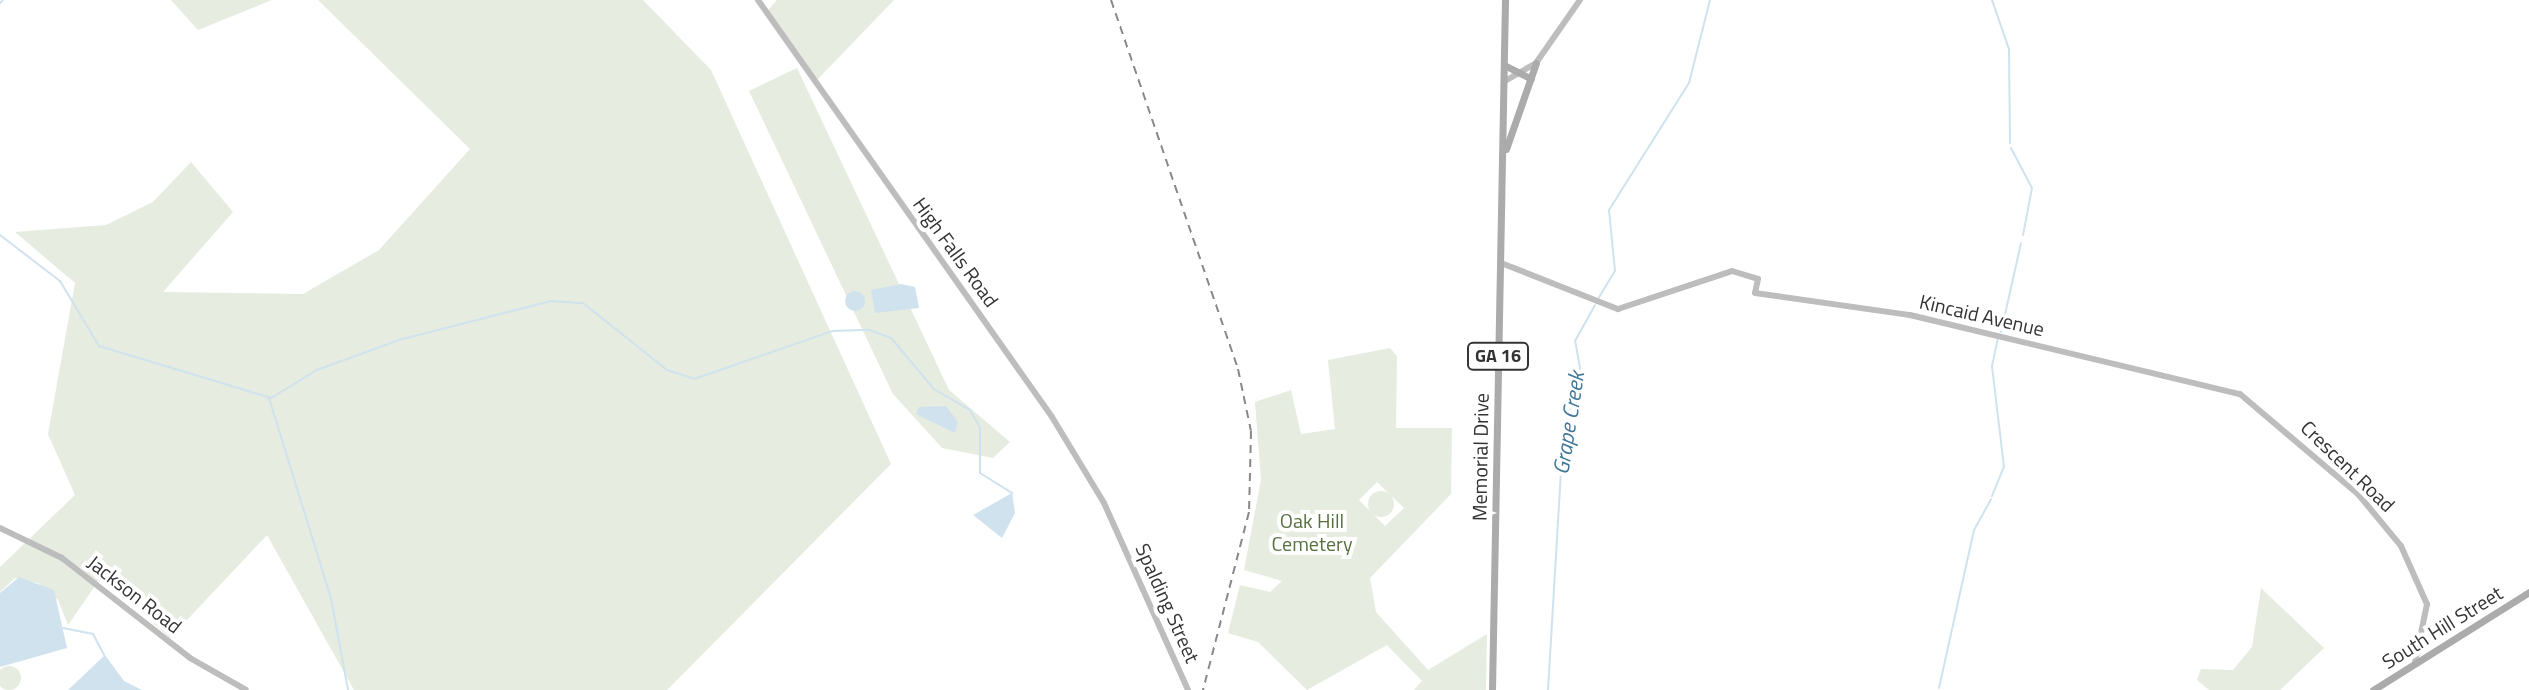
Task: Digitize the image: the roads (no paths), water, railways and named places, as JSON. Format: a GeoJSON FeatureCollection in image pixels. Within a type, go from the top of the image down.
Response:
{"type":"FeatureCollection","features":[{"type":"Feature","properties":{"kind":"main road","name":"GA 16"},"geometry":{"type":"LineString","coordinates":[[1505,0],[1505,81]]}},
{"type":"Feature","properties":{"kind":"main road"},"geometry":{"type":"LineString","coordinates":[[1503,154],[1528,77],[1536,63]]}},
{"type":"Feature","properties":{"kind":"main road"},"geometry":{"type":"LineString","coordinates":[[1505,65],[1528,77]]}},
{"type":"Feature","properties":{"kind":"main road","name":"Memorial Drive"},"geometry":{"type":"LineString","coordinates":[[1492,690],[1505,81]]}},
{"type":"Feature","properties":{"kind":"main road","name":"South Hill Street"},"geometry":{"type":"LineString","coordinates":[[2373,690],[2529,592]]}},
{"type":"Feature","properties":{"kind":"street","name":"High Falls Road"},"geometry":{"type":"LineString","coordinates":[[758,0],[1025,376],[1117,530]]}},
{"type":"Feature","properties":{"kind":"street"},"geometry":{"type":"LineString","coordinates":[[1536,63],[1580,0]]}},
{"type":"Feature","properties":{"kind":"street"},"geometry":{"type":"LineString","coordinates":[[1505,81],[1528,77]]}},
{"type":"Feature","properties":{"kind":"street","name":"Kincaid Avenue"},"geometry":{"type":"LineString","coordinates":[[1501,263],[1618,309],[1719,272],[1758,279],[1755,293],[1910,315],[2199,383]]}},
{"type":"Feature","properties":{"kind":"street","name":"Crescent Road"},"geometry":{"type":"LineString","coordinates":[[2199,383],[2255,401],[2384,523],[2424,592],[2427,615],[2415,662]]}},
{"type":"Feature","properties":{"kind":"street","name":"Jackson Road"},"geometry":{"type":"LineString","coordinates":[[0,528],[62,558],[190,658],[246,690]]}},
{"type":"Feature","properties":{"kind":"street","name":"Spalding Street"},"geometry":{"type":"LineString","coordinates":[[1117,530],[1188,690]]}},
{"type":"Feature","properties":{"kind":"water"},"geometry":{"type":"Polygon","coordinates":[[[901,284],[915,287],[919,308],[875,313],[871,290],[901,284]]]}},
{"type":"Feature","properties":{"kind":"water"},"geometry":{"type":"Polygon","coordinates":[[[855,291],[862,294],[865,301],[862,308],[855,311],[848,308],[845,301],[848,294],[855,291]]]}},
{"type":"Feature","properties":{"kind":"water"},"geometry":{"type":"Polygon","coordinates":[[[946,406],[958,422],[955,433],[916,414],[919,407],[946,406]]]}},
{"type":"Feature","properties":{"kind":"water"},"geometry":{"type":"Polygon","coordinates":[[[1012,493],[1015,513],[1002,538],[973,515],[1012,493]]]}},
{"type":"Feature","properties":{"kind":"water"},"geometry":{"type":"Polygon","coordinates":[[[19,577],[54,590],[67,648],[0,667],[0,593],[19,577]]]}},
{"type":"Feature","properties":{"kind":"water"},"geometry":{"type":"Polygon","coordinates":[[[105,655],[124,681],[142,690],[68,690],[105,655]]]}},
{"type":"Feature","properties":{"kind":"waterway"},"geometry":{"type":"LineString","coordinates":[[0,3],[3,0]]}},
{"type":"Feature","properties":{"kind":"waterway","name":"Grape Creek"},"geometry":{"type":"LineString","coordinates":[[1598,299],[1615,271],[1609,210],[1689,83],[1710,0]]}},
{"type":"Feature","properties":{"kind":"waterway"},"geometry":{"type":"LineString","coordinates":[[1992,0],[2009,49],[2010,143]]}},
{"type":"Feature","properties":{"kind":"waterway"},"geometry":{"type":"LineString","coordinates":[[2011,148],[2032,188],[2023,235]]}},
{"type":"Feature","properties":{"kind":"waterway"},"geometry":{"type":"LineString","coordinates":[[0,235],[60,281],[99,346],[271,398],[317,370],[399,340],[551,301],[583,303],[667,370],[694,379],[833,331],[869,330],[891,338],[934,389],[970,410],[980,427],[980,473],[1012,493]]}},
{"type":"Feature","properties":{"kind":"waterway"},"geometry":{"type":"LineString","coordinates":[[2001,332],[2021,243]]}},
{"type":"Feature","properties":{"kind":"waterway","name":"Grape Creek"},"geometry":{"type":"LineString","coordinates":[[1548,690],[1563,441],[1580,368],[1575,341],[1595,305]]}},
{"type":"Feature","properties":{"kind":"waterway"},"geometry":{"type":"LineString","coordinates":[[1992,496],[2004,467],[1992,366],[1998,338]]}},
{"type":"Feature","properties":{"kind":"waterway"},"geometry":{"type":"LineString","coordinates":[[269,398],[331,598],[348,690]]}},
{"type":"Feature","properties":{"kind":"waterway"},"geometry":{"type":"LineString","coordinates":[[1939,688],[1974,530],[1991,499]]}},
{"type":"Feature","properties":{"kind":"waterway"},"geometry":{"type":"LineString","coordinates":[[63,628],[93,634],[104,655]]}},
{"type":"Feature","properties":{"kind":"railway"},"geometry":{"type":"LineString","coordinates":[[1111,0],[1238,369],[1251,431],[1249,512],[1203,690]]}},
{"type":"Feature","properties":{"kind":"park label","name":"Oak Hill Cemetery"},"geometry":{"type":"Point","coordinates":[1312,532]}}]}
